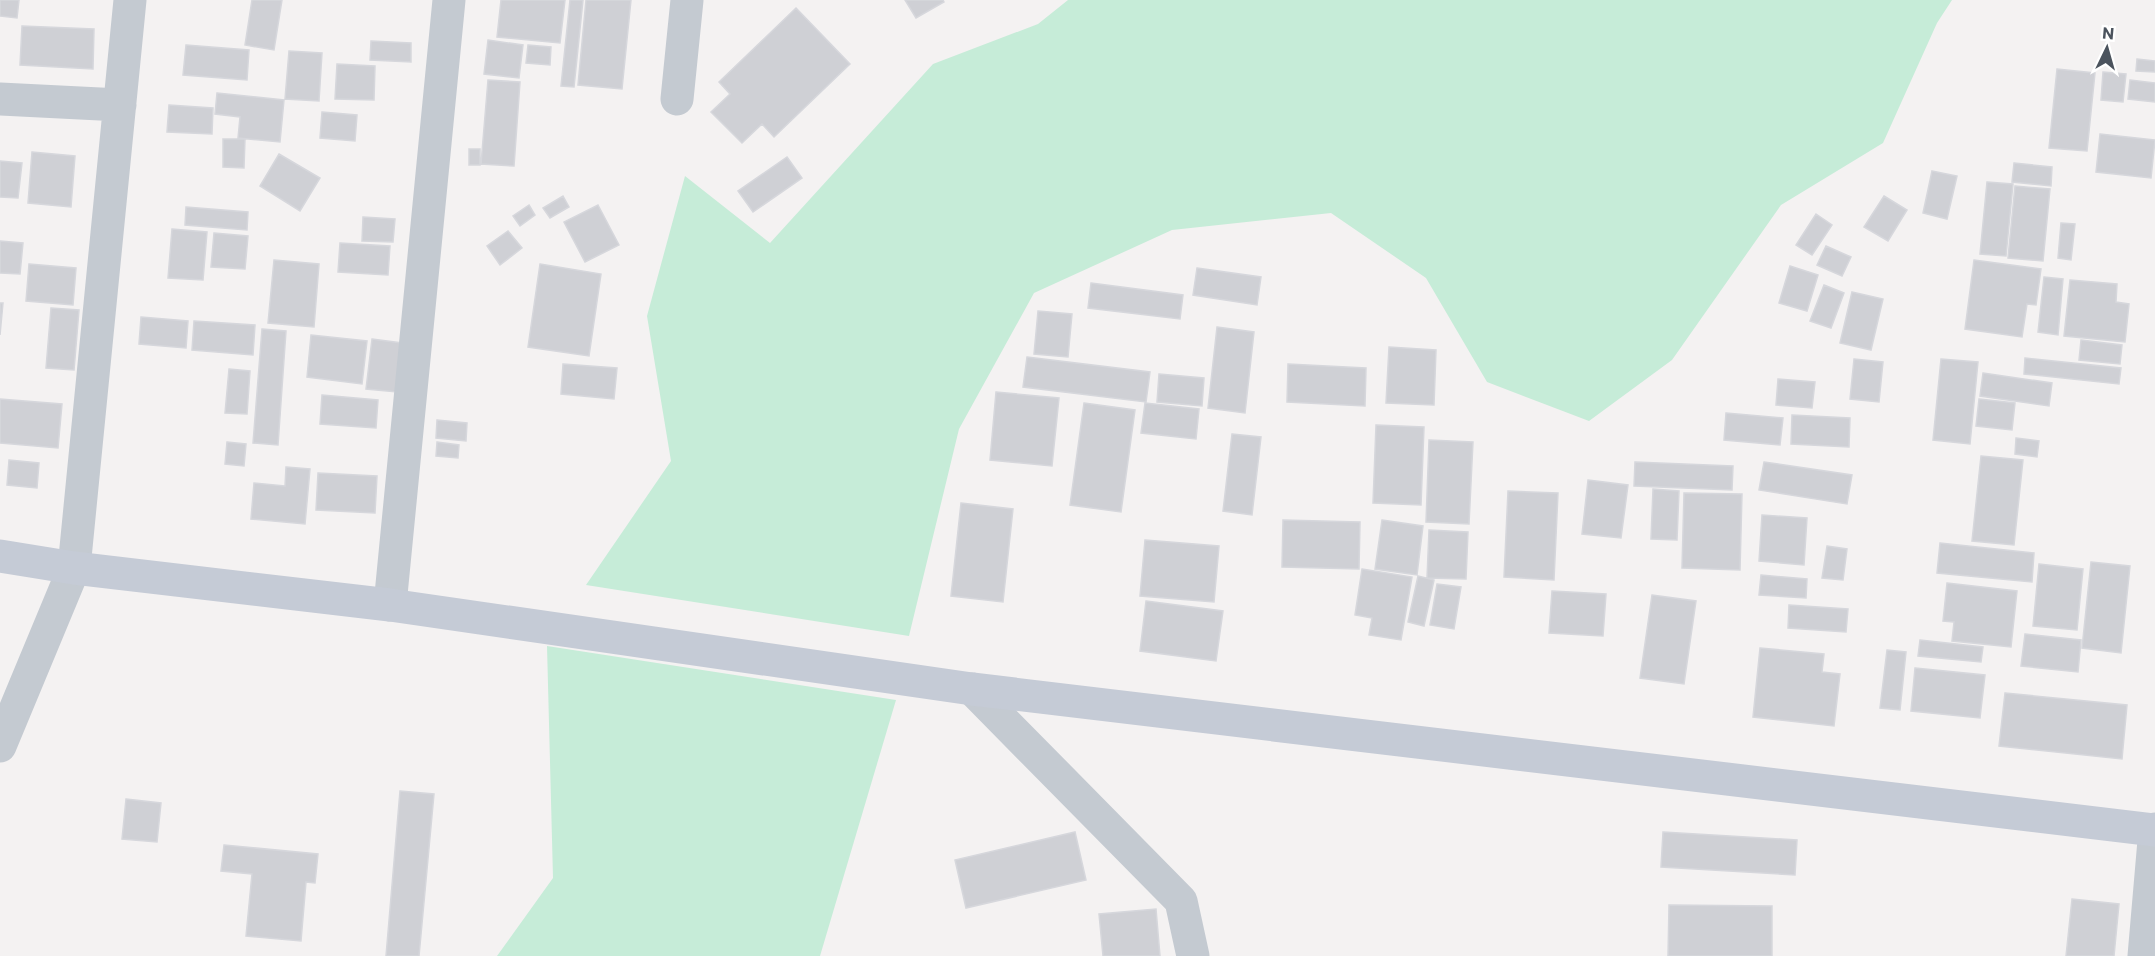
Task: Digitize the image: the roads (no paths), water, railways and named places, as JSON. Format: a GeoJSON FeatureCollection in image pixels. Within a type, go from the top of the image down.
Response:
{"type":"FeatureCollection","features":[{"type":"Feature","properties":{"kind":"main road"},"geometry":{"type":"LineString","coordinates":[[0,556],[74,568],[390,605],[972,689],[2155,830]]}},
{"type":"Feature","properties":{"kind":"street"},"geometry":{"type":"LineString","coordinates":[[0,746],[74,568],[130,0]]}},
{"type":"Feature","properties":{"kind":"street"},"geometry":{"type":"LineString","coordinates":[[390,605],[449,0]]}},
{"type":"Feature","properties":{"kind":"street"},"geometry":{"type":"LineString","coordinates":[[677,99],[687,0]]}},
{"type":"Feature","properties":{"kind":"street"},"geometry":{"type":"LineString","coordinates":[[0,99],[120,105]]}},
{"type":"Feature","properties":{"kind":"street"},"geometry":{"type":"LineString","coordinates":[[972,689],[1181,901],[1193,956]]}},
{"type":"Feature","properties":{"kind":"street"},"geometry":{"type":"LineString","coordinates":[[2144,956],[2155,830]]}}]}
